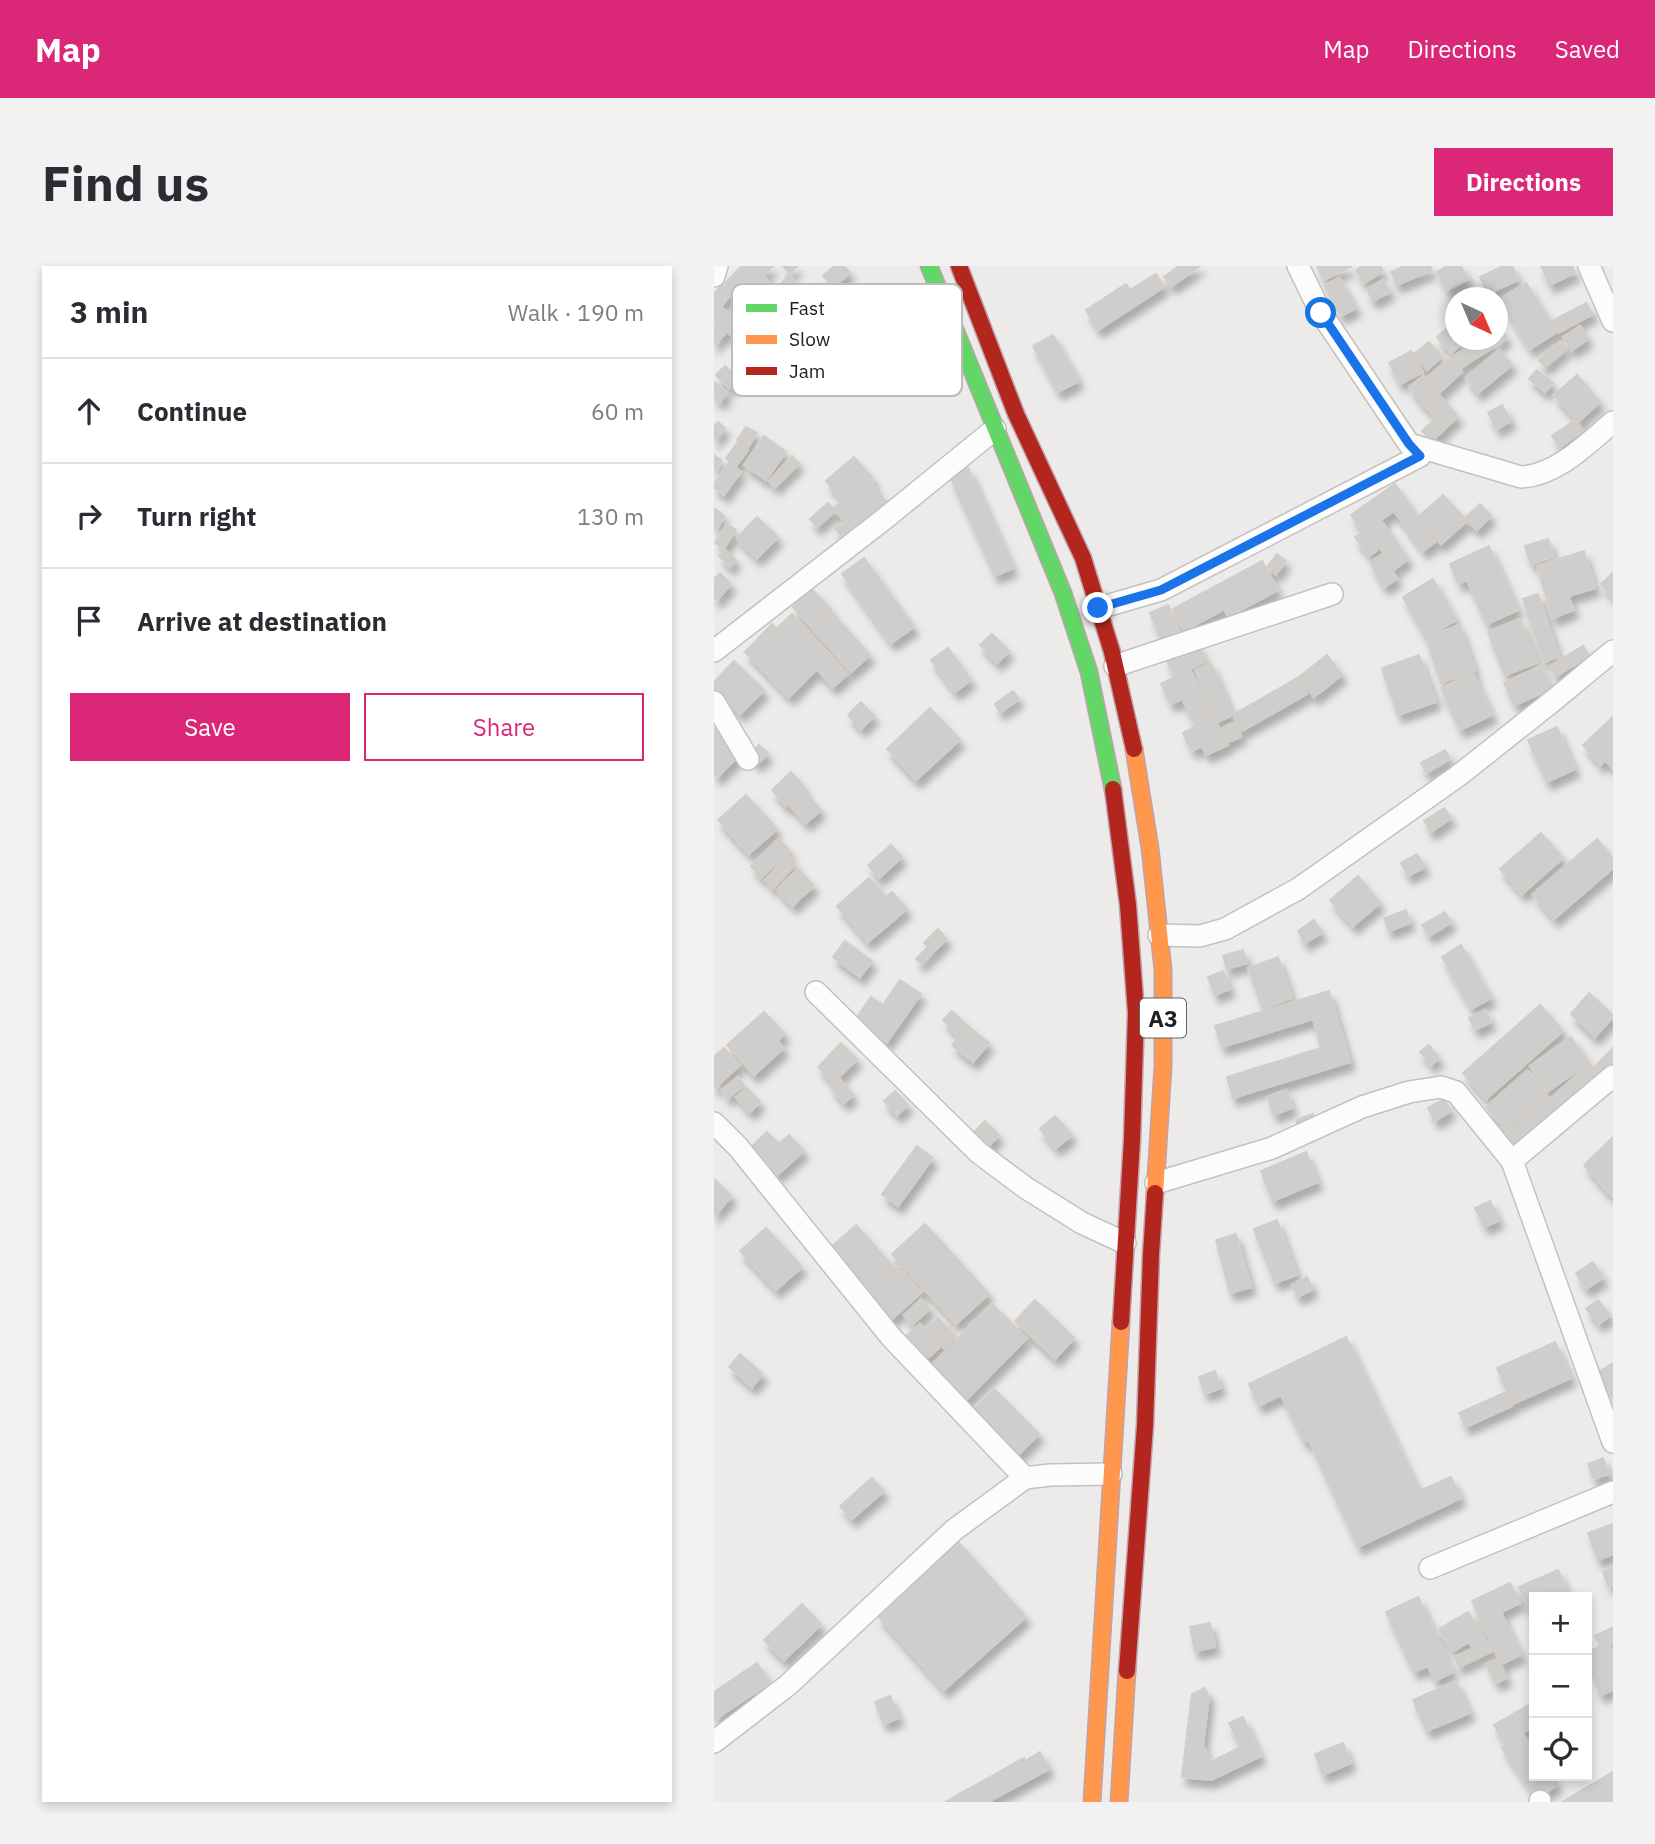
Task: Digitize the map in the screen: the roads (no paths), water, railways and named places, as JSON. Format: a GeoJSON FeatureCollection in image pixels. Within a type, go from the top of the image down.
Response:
{"type":"FeatureCollection","features":[{"type":"Feature","properties":{"kind":"highway","name":"A3"},"geometry":{"type":"LineString","coordinates":[[929,266],[936,284]]}},
{"type":"Feature","properties":{"kind":"highway","name":"A3"},"geometry":{"type":"LineString","coordinates":[[959,266],[1016,414],[1083,558],[1115,666],[1135,747],[1150,848],[1163,970],[1163,1066],[1145,1426],[1119,1802]]}},
{"type":"Feature","properties":{"kind":"highway","name":"A3"},"geometry":{"type":"LineString","coordinates":[[962,348],[1063,593],[1088,672],[1113,785],[1128,905],[1136,1013],[1132,1140],[1091,1802]]}},
{"type":"Feature","properties":{"kind":"street"},"geometry":{"type":"LineString","coordinates":[[714,276],[717,266]]}},
{"type":"Feature","properties":{"kind":"street"},"geometry":{"type":"LineString","coordinates":[[1098,608],[1161,590],[1420,456],[1409,444],[1321,313],[1298,266]]}},
{"type":"Feature","properties":{"kind":"street"},"geometry":{"type":"LineString","coordinates":[[1589,266],[1613,321]]}},
{"type":"Feature","properties":{"kind":"street"},"geometry":{"type":"LineString","coordinates":[[1409,444],[1521,477],[1536,476],[1553,468],[1613,422]]}},
{"type":"Feature","properties":{"kind":"street"},"geometry":{"type":"LineString","coordinates":[[714,651],[995,429]]}},
{"type":"Feature","properties":{"kind":"street"},"geometry":{"type":"LineString","coordinates":[[1115,666],[1332,594]]}},
{"type":"Feature","properties":{"kind":"street"},"geometry":{"type":"LineString","coordinates":[[1159,935],[1200,936],[1225,929],[1298,889],[1458,776],[1613,651]]}},
{"type":"Feature","properties":{"kind":"street"},"geometry":{"type":"LineString","coordinates":[[714,702],[748,759]]}},
{"type":"Feature","properties":{"kind":"street"},"geometry":{"type":"LineString","coordinates":[[816,992],[979,1153],[1026,1188],[1082,1223],[1125,1243]]}},
{"type":"Feature","properties":{"kind":"street"},"geometry":{"type":"LineString","coordinates":[[1512,1161],[1613,1076]]}},
{"type":"Feature","properties":{"kind":"street"},"geometry":{"type":"LineString","coordinates":[[1156,1183],[1272,1148],[1362,1107],[1409,1092],[1441,1087],[1457,1092],[1512,1161],[1613,1442]]}},
{"type":"Feature","properties":{"kind":"street"},"geometry":{"type":"LineString","coordinates":[[714,1123],[738,1147],[891,1337],[1025,1478]]}},
{"type":"Feature","properties":{"kind":"street"},"geometry":{"type":"LineString","coordinates":[[714,1742],[789,1685],[954,1530],[1025,1478],[1111,1474]]}},
{"type":"Feature","properties":{"kind":"street"},"geometry":{"type":"LineString","coordinates":[[1430,1568],[1613,1492]]}}]}
